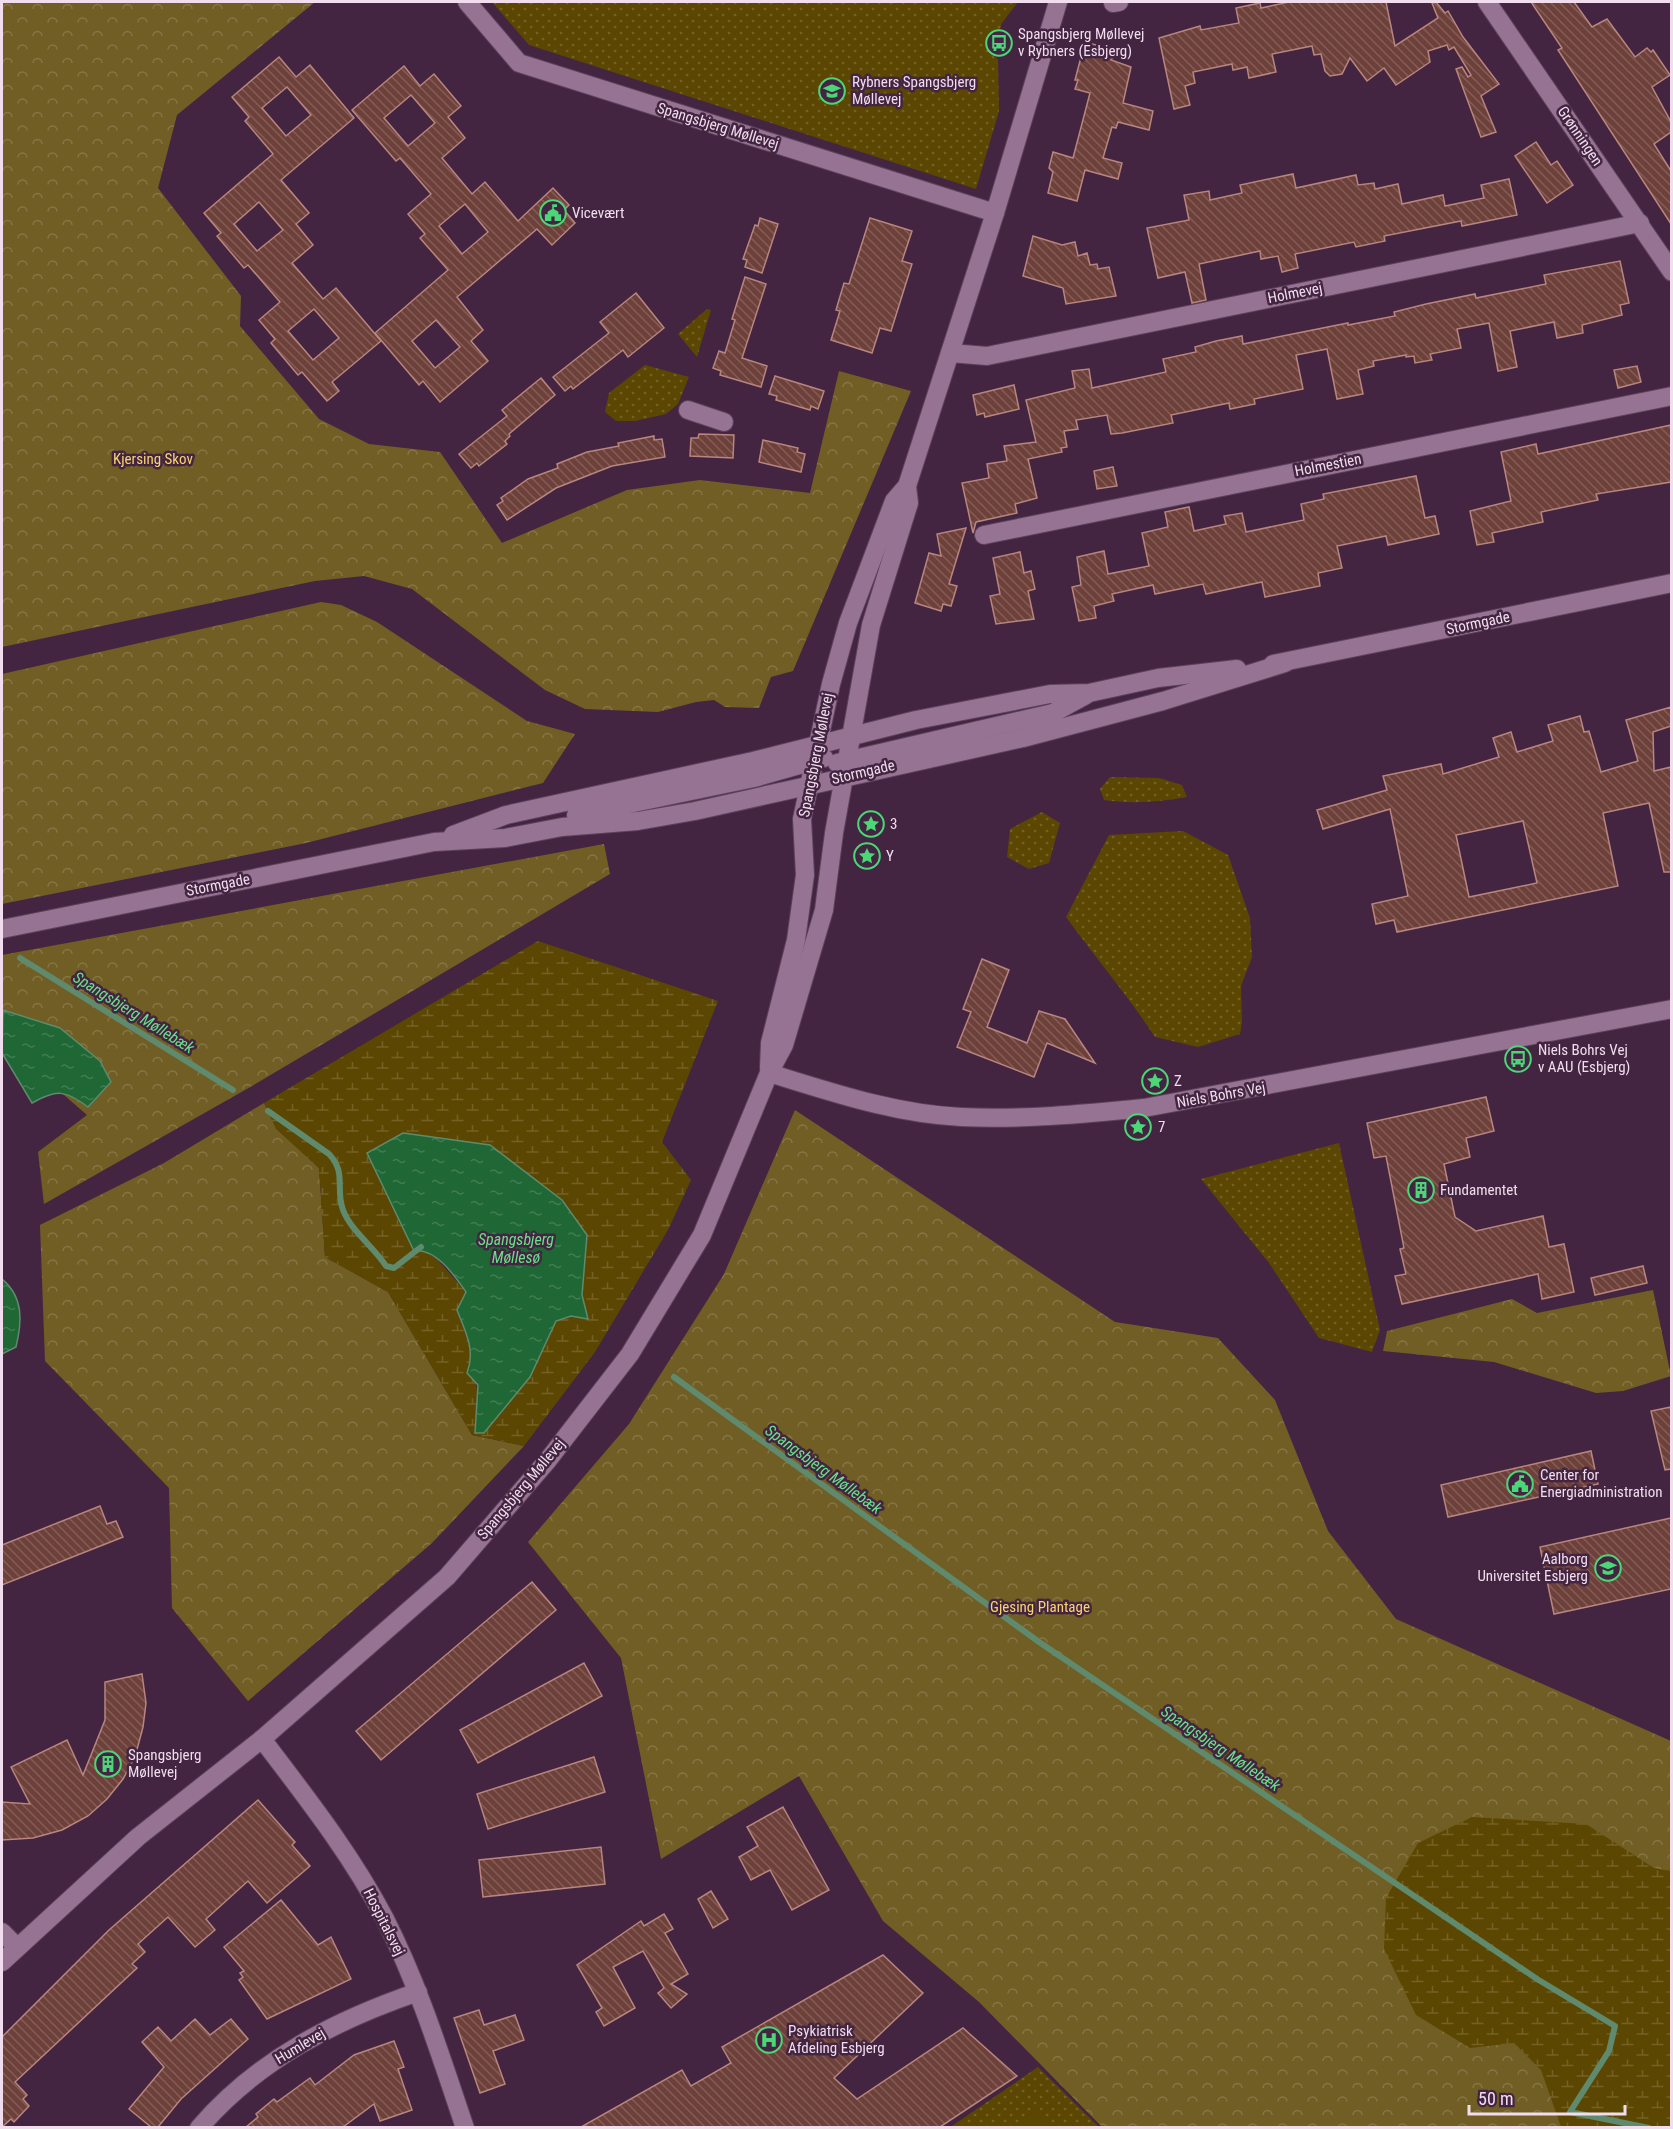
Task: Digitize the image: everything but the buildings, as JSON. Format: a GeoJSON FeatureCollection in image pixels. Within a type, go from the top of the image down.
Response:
{"type":"FeatureCollection","features":[{"type":"Feature","properties":{"kind":"street","name":"Spangsbjerg Møllevej"},"geometry":{"type":"LineString","coordinates":[[466,2],[519,63],[995,213]]}},
{"type":"Feature","properties":{"kind":"street","name":"Spangsbjerg Møllevej"},"geometry":{"type":"LineString","coordinates":[[769,1073],[770,1043],[796,940],[805,875],[802,819],[831,684],[848,623],[894,501],[907,486],[995,213],[1058,2]]}},
{"type":"Feature","properties":{"kind":"street","name":"Grønningen"},"geometry":{"type":"LineString","coordinates":[[1487,2],[1640,223],[1671,272]]}},
{"type":"Feature","properties":{"kind":"street","name":"Holmevej"},"geometry":{"type":"LineString","coordinates":[[950,353],[987,356],[1640,223]]}},
{"type":"Feature","properties":{"kind":"street","name":"Holmestien"},"geometry":{"type":"LineString","coordinates":[[984,535],[1671,396]]}},
{"type":"Feature","properties":{"kind":"street"},"geometry":{"type":"LineString","coordinates":[[688,410],[724,422]]}},
{"type":"Feature","properties":{"kind":"street","name":"Spangsbjerg Møllevej"},"geometry":{"type":"LineString","coordinates":[[2,1962],[16,1946],[138,1837],[262,1739],[447,1577],[548,1460],[630,1354],[702,1235],[769,1073],[784,1045],[824,910],[845,768],[871,625],[909,503],[907,486]]}},
{"type":"Feature","properties":{"kind":"street","name":"Stormgade"},"geometry":{"type":"LineString","coordinates":[[851,736],[916,720],[1050,694],[1089,693],[1158,678],[1285,663],[1671,583]]}},
{"type":"Feature","properties":{"kind":"street","name":"Stormgade"},"geometry":{"type":"LineString","coordinates":[[2,929],[434,842],[505,838],[548,830],[695,811],[809,784],[845,768],[1023,738],[1163,701],[1285,663]]}},
{"type":"Feature","properties":{"kind":"street"},"geometry":{"type":"LineString","coordinates":[[845,768],[1053,713],[1089,693]]}},
{"type":"Feature","properties":{"kind":"street"},"geometry":{"type":"LineString","coordinates":[[548,830],[565,818],[754,778],[816,753],[826,757],[851,736]]}},
{"type":"Feature","properties":{"kind":"street","name":"Stormgade"},"geometry":{"type":"LineString","coordinates":[[434,842],[506,815],[816,753]]}},
{"type":"Feature","properties":{"kind":"street","name":"Niels Bohrs Vej"},"geometry":{"type":"LineString","coordinates":[[769,1073],[866,1102],[910,1110],[960,1117],[1061,1116],[1144,1108],[1671,1009]]}},
{"type":"Feature","properties":{"kind":"street","name":"Hospitalsvej"},"geometry":{"type":"LineString","coordinates":[[262,1739],[348,1856],[385,1919],[418,1992],[465,2127]]}},
{"type":"Feature","properties":{"kind":"street"},"geometry":{"type":"LineString","coordinates":[[2,1932],[16,1946]]}},
{"type":"Feature","properties":{"kind":"street","name":"Humlevej"},"geometry":{"type":"LineString","coordinates":[[199,2127],[255,2074],[306,2040],[361,2012],[418,1992]]}},
{"type":"Feature","properties":{"kind":"green space","name":"Kjersing Skov"},"geometry":{"type":"Polygon","coordinates":[[[2,2],[315,2],[177,115],[158,188],[241,296],[240,326],[319,419],[369,444],[440,452],[502,543],[627,490],[700,480],[810,493],[839,371],[911,391],[793,671],[771,677],[759,708],[725,707],[714,700],[696,702],[658,712],[585,709],[545,690],[412,589],[364,576],[315,581],[2,647],[2,2]]]}},
{"type":"Feature","properties":{"kind":"green space","name":"Rybners Spangsbjerg Møllevej"},"geometry":{"type":"Polygon","coordinates":[[[492,2],[1018,2],[1002,23],[992,55],[998,59],[999,111],[976,189],[529,45],[492,2]]]}},
{"type":"Feature","properties":{"kind":"green space"},"geometry":{"type":"Polygon","coordinates":[[[707,309],[711,310],[697,357],[678,334],[707,309]]]}},
{"type":"Feature","properties":{"kind":"green space"},"geometry":{"type":"Polygon","coordinates":[[[645,365],[689,377],[678,404],[666,414],[635,421],[616,421],[605,412],[609,393],[645,365]]]}},
{"type":"Feature","properties":{"kind":"green space"},"geometry":{"type":"Polygon","coordinates":[[[321,602],[341,605],[377,622],[527,721],[575,734],[543,783],[306,843],[2,904],[2,674],[321,602]]]}},
{"type":"Feature","properties":{"kind":"green space"},"geometry":{"type":"Polygon","coordinates":[[[1110,777],[1159,778],[1182,785],[1187,797],[1146,802],[1104,800],[1100,789],[1110,777]]]}},
{"type":"Feature","properties":{"kind":"green space"},"geometry":{"type":"Polygon","coordinates":[[[1042,812],[1060,823],[1049,863],[1029,869],[1007,857],[1010,829],[1042,812]]]}},
{"type":"Feature","properties":{"kind":"green space"},"geometry":{"type":"Polygon","coordinates":[[[1183,831],[1228,855],[1250,918],[1252,957],[1241,986],[1240,1034],[1198,1047],[1155,1037],[1066,917],[1109,835],[1183,831]]]}},
{"type":"Feature","properties":{"kind":"green space"},"geometry":{"type":"Polygon","coordinates":[[[604,844],[610,874],[252,1086],[44,1204],[38,1152],[87,1115],[2,1041],[2,955],[604,844]]]}},
{"type":"Feature","properties":{"kind":"green space"},"geometry":{"type":"Polygon","coordinates":[[[538,941],[718,1001],[662,1142],[691,1180],[668,1230],[595,1352],[524,1446],[472,1435],[388,1292],[325,1257],[319,1168],[276,1129],[264,1103],[538,941]],[[586,1235],[423,1250],[436,1258],[466,1292],[457,1310],[471,1348],[478,1397],[530,1377],[556,1321],[571,1316],[588,1318],[582,1295],[586,1235]]]}},
{"type":"Feature","properties":{"kind":"green space"},"geometry":{"type":"Polygon","coordinates":[[[264,1103],[277,1129],[319,1168],[325,1257],[388,1292],[472,1435],[524,1446],[432,1543],[248,1701],[172,1608],[169,1488],[45,1361],[40,1225],[164,1163],[264,1103]]]}},
{"type":"Feature","properties":{"kind":"green space","name":"Gjesing Plantage"},"geometry":{"type":"Polygon","coordinates":[[[795,1110],[1115,1322],[1218,1338],[1275,1400],[1328,1531],[1396,1619],[1671,1741],[1671,2127],[1102,2127],[979,2002],[883,1921],[799,1776],[661,1859],[621,1658],[528,1542],[629,1424],[724,1274],[795,1110]]]}},
{"type":"Feature","properties":{"kind":"green space"},"geometry":{"type":"Polygon","coordinates":[[[1339,1143],[1380,1330],[1372,1352],[1319,1338],[1269,1263],[1201,1179],[1339,1143]]]}},
{"type":"Feature","properties":{"kind":"green space"},"geometry":{"type":"Polygon","coordinates":[[[1653,1290],[1671,1376],[1623,1391],[1596,1393],[1494,1362],[1383,1351],[1387,1331],[1512,1299],[1537,1313],[1653,1290]]]}},
{"type":"Feature","properties":{"kind":"green space"},"geometry":{"type":"Polygon","coordinates":[[[1472,1817],[1586,1824],[1654,1868],[1671,1871],[1671,2127],[1561,2127],[1541,2070],[1514,2043],[1470,2048],[1416,2015],[1384,1949],[1386,1898],[1418,1843],[1472,1817]]]}},
{"type":"Feature","properties":{"kind":"green space"},"geometry":{"type":"Polygon","coordinates":[[[1038,2067],[1099,2127],[949,2128],[1038,2067]]]}},
{"type":"Feature","properties":{"kind":"green space"},"geometry":{"type":"Polygon","coordinates":[[[1039,2108],[1052,2127],[1010,2127],[1039,2108]]]}},
{"type":"Feature","properties":{"kind":"water"},"geometry":{"type":"Polygon","coordinates":[[[3,1010],[60,1028],[100,1061],[111,1082],[88,1107],[73,1097],[61,1093],[48,1095],[32,1103],[2,1053],[3,1010]]]}},
{"type":"Feature","properties":{"kind":"water","name":"Spangsbjerg Møllesø"},"geometry":{"type":"Polygon","coordinates":[[[403,1133],[490,1145],[562,1200],[587,1235],[582,1295],[588,1319],[571,1316],[556,1321],[530,1377],[484,1433],[475,1433],[478,1385],[467,1373],[470,1348],[457,1310],[466,1292],[437,1258],[422,1251],[414,1251],[367,1153],[403,1133]]]}},
{"type":"Feature","properties":{"kind":"water"},"geometry":{"type":"Polygon","coordinates":[[[2,1279],[18,1302],[20,1319],[16,1347],[2,1354],[2,1279]]]}},
{"type":"Feature","properties":{"kind":"waterway","name":"Spangsbjerg Møllebæk"},"geometry":{"type":"LineString","coordinates":[[20,958],[233,1090]]}},
{"type":"Feature","properties":{"kind":"waterway","name":"Spangsbjerg Møllebæk"},"geometry":{"type":"LineString","coordinates":[[268,1111],[329,1154],[338,1168],[341,1202],[347,1218],[386,1266],[394,1268],[421,1247]]}},
{"type":"Feature","properties":{"kind":"waterway","name":"Spangsbjerg Møllebæk"},"geometry":{"type":"LineString","coordinates":[[674,1377],[1039,1642],[1537,1979],[1615,2026],[1609,2051],[1570,2112],[1649,2128]]}},
{"type":"Feature","properties":{"kind":"place","name":"Spangsbjerg Møllevej v Rybners (Esbjerg)"},"geometry":{"type":"Point","coordinates":[999,43]}},
{"type":"Feature","properties":{"kind":"place","name":"Rybners Spangsbjerg Møllevej"},"geometry":{"type":"Point","coordinates":[832,91]}},
{"type":"Feature","properties":{"kind":"place","name":"Vicevært"},"geometry":{"type":"Point","coordinates":[553,213]}},
{"type":"Feature","properties":{"kind":"place","name":"3"},"geometry":{"type":"Point","coordinates":[871,824]}},
{"type":"Feature","properties":{"kind":"place","name":"Y"},"geometry":{"type":"Point","coordinates":[867,856]}},
{"type":"Feature","properties":{"kind":"place","name":"Niels Bohrs Vej v AAU (Esbjerg)"},"geometry":{"type":"Point","coordinates":[1518,1059]}},
{"type":"Feature","properties":{"kind":"place","name":"Z"},"geometry":{"type":"Point","coordinates":[1155,1081]}},
{"type":"Feature","properties":{"kind":"place","name":"7"},"geometry":{"type":"Point","coordinates":[1138,1127]}},
{"type":"Feature","properties":{"kind":"place","name":"Fundamentet"},"geometry":{"type":"Point","coordinates":[1421,1190]}},
{"type":"Feature","properties":{"kind":"place","name":"Center for Energiadministration"},"geometry":{"type":"Point","coordinates":[1520,1484]}},
{"type":"Feature","properties":{"kind":"place","name":"Aalborg Universitet Esbjerg"},"geometry":{"type":"Point","coordinates":[1608,1568]}},
{"type":"Feature","properties":{"kind":"place","name":"Spangsbjerg Møllevej"},"geometry":{"type":"Point","coordinates":[108,1764]}},
{"type":"Feature","properties":{"kind":"place","name":"Psykiatrisk Afdeling Esbjerg"},"geometry":{"type":"Point","coordinates":[769,2040]}}]}
